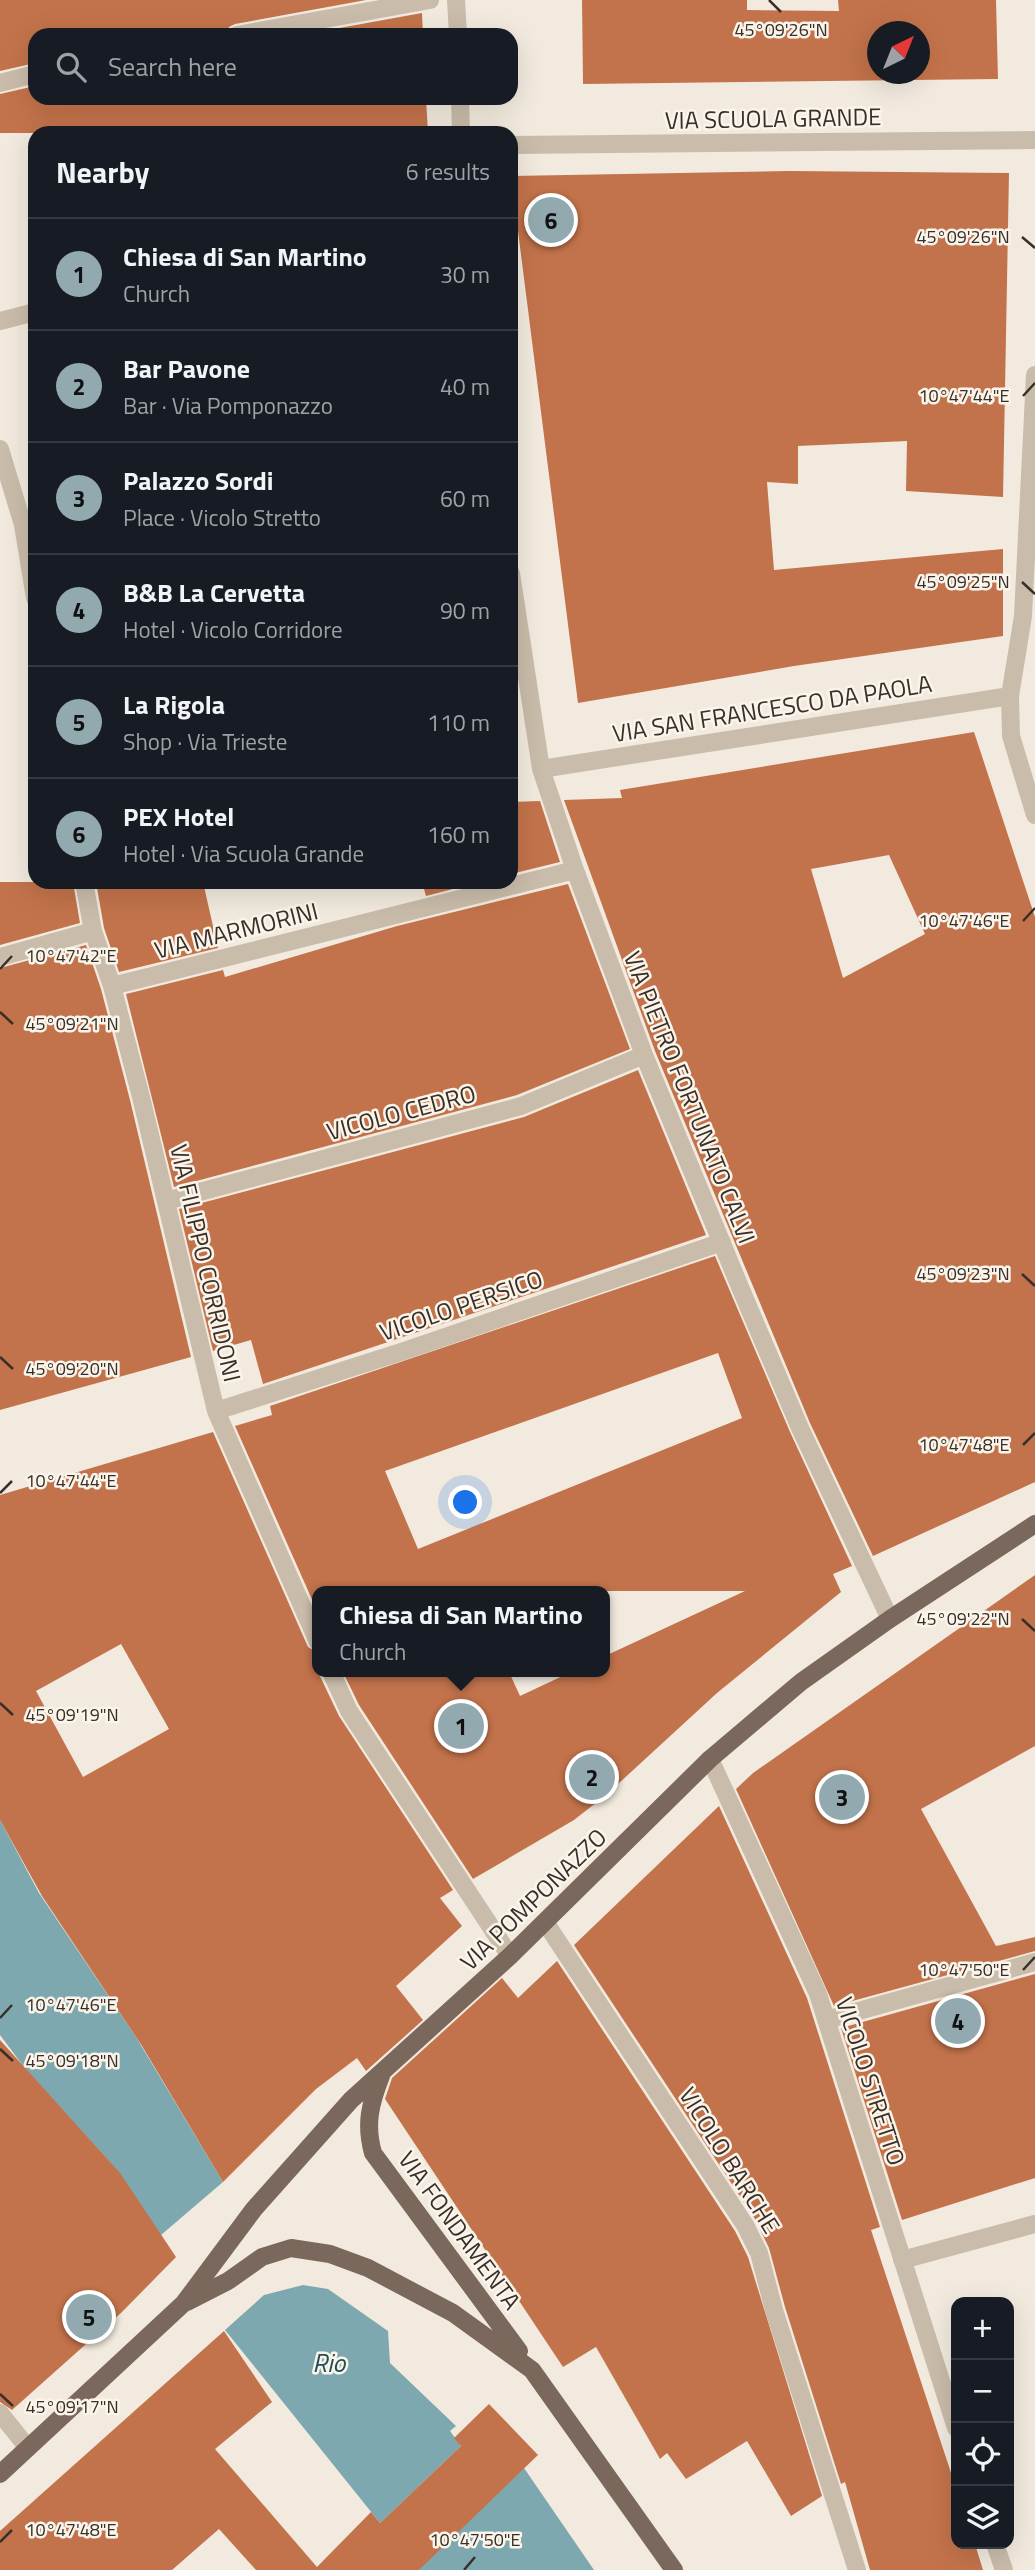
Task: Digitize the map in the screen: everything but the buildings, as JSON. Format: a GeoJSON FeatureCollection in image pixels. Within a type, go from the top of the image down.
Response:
{"type":"FeatureCollection","features":[{"type":"Feature","properties":{"kind":"main road","name":"VIA POMPONAZZO"},"geometry":{"type":"LineString","coordinates":[[184,2303],[254,2209],[351,2100],[510,1956],[710,1759],[801,1682],[890,1619],[1035,1524]]}},
{"type":"Feature","properties":{"kind":"main road","name":"VIA FONDAMENTA"},"geometry":{"type":"LineString","coordinates":[[382,2073],[368,2116],[373,2153],[674,2570]]}},
{"type":"Feature","properties":{"kind":"main road","name":"VIA FONDAMENTA"},"geometry":{"type":"LineString","coordinates":[[184,2303],[275,2252],[291,2248],[330,2254],[368,2269],[453,2314],[532,2370]]}},
{"type":"Feature","properties":{"kind":"main road"},"geometry":{"type":"LineString","coordinates":[[0,2474],[184,2303]]}},
{"type":"Feature","properties":{"kind":"street"},"geometry":{"type":"LineString","coordinates":[[276,28],[430,0]]}},
{"type":"Feature","properties":{"kind":"street"},"geometry":{"type":"LineString","coordinates":[[456,0],[458,28]]}},
{"type":"Feature","properties":{"kind":"street"},"geometry":{"type":"LineString","coordinates":[[0,83],[28,77]]}},
{"type":"Feature","properties":{"kind":"street"},"geometry":{"type":"LineString","coordinates":[[460,105],[461,126]]}},
{"type":"Feature","properties":{"kind":"street","name":"VIA SCUOLA GRANDE"},"geometry":{"type":"LineString","coordinates":[[518,145],[1035,140]]}},
{"type":"Feature","properties":{"kind":"street"},"geometry":{"type":"LineString","coordinates":[[0,321],[28,314]]}},
{"type":"Feature","properties":{"kind":"street"},"geometry":{"type":"LineString","coordinates":[[1035,375],[1032,487],[1023,616],[1010,696],[1011,736],[1035,815]]}},
{"type":"Feature","properties":{"kind":"street"},"geometry":{"type":"LineString","coordinates":[[0,449],[23,525],[28,555]]}},
{"type":"Feature","properties":{"kind":"street","name":"VIA PIETRO FORTUNATO CALVI"},"geometry":{"type":"LineString","coordinates":[[518,619],[541,769],[575,870],[644,1055],[800,1428],[890,1619]]}},
{"type":"Feature","properties":{"kind":"street","name":"VIA SAN FRANCESCO DA PAOLA"},"geometry":{"type":"LineString","coordinates":[[541,769],[1010,696]]}},
{"type":"Feature","properties":{"kind":"street","name":"VIA MARMORINI"},"geometry":{"type":"LineString","coordinates":[[518,884],[575,870]]}},
{"type":"Feature","properties":{"kind":"street","name":"VIA FILIPPO CORRIDONI"},"geometry":{"type":"LineString","coordinates":[[85,889],[93,931],[112,986],[216,1411],[312,1631]]}},
{"type":"Feature","properties":{"kind":"street","name":"VIA MARMORINI"},"geometry":{"type":"LineString","coordinates":[[112,986],[499,889]]}},
{"type":"Feature","properties":{"kind":"street"},"geometry":{"type":"LineString","coordinates":[[0,957],[93,931]]}},
{"type":"Feature","properties":{"kind":"street","name":"VICOLO CEDRO"},"geometry":{"type":"LineString","coordinates":[[166,1201],[520,1105],[644,1055]]}},
{"type":"Feature","properties":{"kind":"street","name":"VICOLO PERSICO"},"geometry":{"type":"LineString","coordinates":[[216,1411],[404,1352],[722,1242]]}},
{"type":"Feature","properties":{"kind":"street"},"geometry":{"type":"LineString","coordinates":[[333,1677],[349,1711],[510,1956]]}},
{"type":"Feature","properties":{"kind":"street","name":"VICOLO STRETTO"},"geometry":{"type":"LineString","coordinates":[[710,1759],[818,1994],[954,2423]]}},
{"type":"Feature","properties":{"kind":"street","name":"VICOLO BARCHE"},"geometry":{"type":"LineString","coordinates":[[545,1922],[746,2225],[759,2253],[774,2310],[857,2570]]}},
{"type":"Feature","properties":{"kind":"street"},"geometry":{"type":"LineString","coordinates":[[826,2020],[1035,1962]]}},
{"type":"Feature","properties":{"kind":"street"},"geometry":{"type":"LineString","coordinates":[[902,2260],[1035,2224]]}},
{"type":"Feature","properties":{"kind":"street"},"geometry":{"type":"LineString","coordinates":[[0,2413],[28,2448]]}},
{"type":"Feature","properties":{"kind":"street"},"geometry":{"type":"LineString","coordinates":[[997,2549],[1004,2570]]}},
{"type":"Feature","properties":{"kind":"water"},"geometry":{"type":"Polygon","coordinates":[[[0,1820],[39,1893],[136,2037],[223,2182],[161,2235],[108,2160],[27,2071],[0,2035],[0,1820]]]}},
{"type":"Feature","properties":{"kind":"water","name":"Rio"},"geometry":{"type":"Polygon","coordinates":[[[303,2285],[328,2289],[388,2331],[390,2363],[456,2426],[450,2431],[461,2446],[380,2523],[225,2330],[264,2295],[303,2285]]]}},
{"type":"Feature","properties":{"kind":"water"},"geometry":{"type":"Polygon","coordinates":[[[524,2468],[594,2570],[417,2570],[524,2468]]]}},
{"type":"Feature","properties":{"kind":"place","name":"PEX Hotel"},"geometry":{"type":"Point","coordinates":[551,220]}},
{"type":"Feature","properties":{"kind":"place","name":"Chiesa di San Martino"},"geometry":{"type":"Point","coordinates":[461,1726]}},
{"type":"Feature","properties":{"kind":"place","name":"Bar Pavone"},"geometry":{"type":"Point","coordinates":[592,1777]}},
{"type":"Feature","properties":{"kind":"place","name":"Palazzo Sordi"},"geometry":{"type":"Point","coordinates":[842,1797]}},
{"type":"Feature","properties":{"kind":"place","name":"B&B La Cervetta"},"geometry":{"type":"Point","coordinates":[958,2021]}},
{"type":"Feature","properties":{"kind":"place","name":"La Rigola"},"geometry":{"type":"Point","coordinates":[89,2317]}}]}
